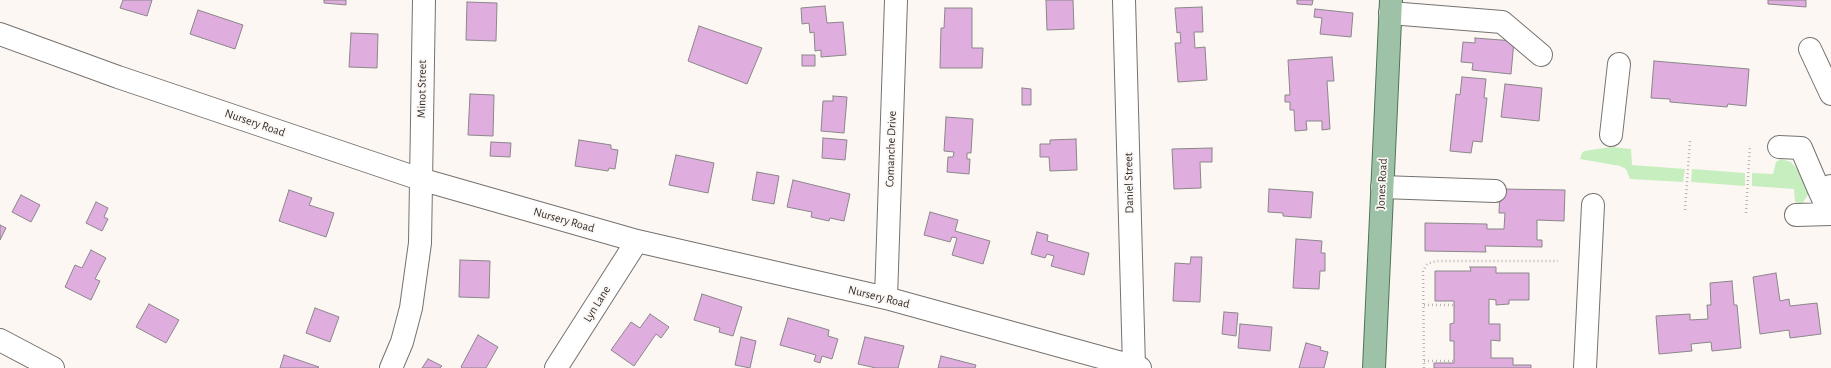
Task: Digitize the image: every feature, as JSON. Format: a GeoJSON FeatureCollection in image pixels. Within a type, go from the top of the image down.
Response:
{"type":"FeatureCollection","features":[{"type":"Feature","properties":{"kind":"main road","name":"Jones Road"},"geometry":{"type":"LineString","coordinates":[[1374,368],[1391,6]]}},
{"type":"Feature","properties":{"kind":"street","name":"Minot Street"},"geometry":{"type":"LineString","coordinates":[[391,368],[402,342],[414,292],[420,243],[424,0]]}},
{"type":"Feature","properties":{"kind":"street","name":"Comanche Drive"},"geometry":{"type":"LineString","coordinates":[[886,298],[896,0]]}},
{"type":"Feature","properties":{"kind":"street","name":"Daniel Street"},"geometry":{"type":"LineString","coordinates":[[1124,0],[1137,367]]}},
{"type":"Feature","properties":{"kind":"street"},"geometry":{"type":"LineString","coordinates":[[1391,6],[1502,22],[1541,55]]}},
{"type":"Feature","properties":{"kind":"street","name":"Nursery Road"},"geometry":{"type":"LineString","coordinates":[[0,34],[126,80],[420,179],[637,241],[886,298],[1137,367]]}},
{"type":"Feature","properties":{"kind":"street"},"geometry":{"type":"LineString","coordinates":[[1810,49],[1831,94]]}},
{"type":"Feature","properties":{"kind":"street"},"geometry":{"type":"LineString","coordinates":[[1611,135],[1619,64]]}},
{"type":"Feature","properties":{"kind":"street"},"geometry":{"type":"LineString","coordinates":[[1780,147],[1801,148],[1825,188],[1831,215],[1796,215]]}},
{"type":"Feature","properties":{"kind":"street"},"geometry":{"type":"LineString","coordinates":[[1382,186],[1495,191]]}},
{"type":"Feature","properties":{"kind":"street"},"geometry":{"type":"LineString","coordinates":[[1585,368],[1593,205]]}},
{"type":"Feature","properties":{"kind":"street","name":"Lyn Lane"},"geometry":{"type":"LineString","coordinates":[[556,368],[637,241]]}},
{"type":"Feature","properties":{"kind":"street"},"geometry":{"type":"LineString","coordinates":[[0,340],[53,368]]}},
{"type":"Feature","properties":{"kind":"path"},"geometry":{"type":"LineString","coordinates":[[1686,210],[1690,141]]}},
{"type":"Feature","properties":{"kind":"path"},"geometry":{"type":"LineString","coordinates":[[1746,213],[1750,145]]}},
{"type":"Feature","properties":{"kind":"path"},"geometry":{"type":"LineString","coordinates":[[1424,368],[1424,266],[1431,262],[1558,261]]}},
{"type":"Feature","properties":{"kind":"path"},"geometry":{"type":"LineString","coordinates":[[1424,306],[1455,305]]}},
{"type":"Feature","properties":{"kind":"path"},"geometry":{"type":"LineString","coordinates":[[1424,361],[1454,361]]}},
{"type":"Feature","properties":{"kind":"green space"},"geometry":{"type":"Polygon","coordinates":[[[1611,147],[1631,149],[1632,165],[1685,169],[1683,182],[1630,179],[1626,169],[1620,166],[1580,159],[1584,151],[1611,147]]]}},
{"type":"Feature","properties":{"kind":"green space"},"geometry":{"type":"Polygon","coordinates":[[[1781,159],[1791,162],[1802,175],[1808,189],[1808,195],[1801,205],[1795,202],[1794,189],[1752,186],[1752,173],[1773,174],[1776,162],[1781,159]]]}},
{"type":"Feature","properties":{"kind":"green space"},"geometry":{"type":"Polygon","coordinates":[[[1692,169],[1745,173],[1745,186],[1691,182],[1692,169]]]}},
{"type":"Feature","properties":{"kind":"building"},"geometry":{"type":"Polygon","coordinates":[[[123,0],[152,0],[147,16],[120,8],[123,0]]]}},
{"type":"Feature","properties":{"kind":"building"},"geometry":{"type":"Polygon","coordinates":[[[324,0],[346,0],[346,5],[324,3],[324,0]]]}},
{"type":"Feature","properties":{"kind":"building"},"geometry":{"type":"Polygon","coordinates":[[[1046,0],[1073,0],[1074,29],[1047,30],[1046,0]]]}},
{"type":"Feature","properties":{"kind":"building"},"geometry":{"type":"Polygon","coordinates":[[[1297,0],[1313,0],[1312,5],[1297,4],[1297,0]]]}},
{"type":"Feature","properties":{"kind":"building"},"geometry":{"type":"Polygon","coordinates":[[[1768,0],[1806,0],[1806,7],[1768,4],[1768,0]]]}},
{"type":"Feature","properties":{"kind":"building"},"geometry":{"type":"Polygon","coordinates":[[[467,2],[497,3],[496,41],[466,40],[467,2]]]}},
{"type":"Feature","properties":{"kind":"building"},"geometry":{"type":"Polygon","coordinates":[[[825,6],[827,23],[843,22],[846,55],[821,57],[821,50],[815,51],[814,32],[810,33],[809,23],[802,24],[801,8],[825,6]]]}},
{"type":"Feature","properties":{"kind":"building"},"geometry":{"type":"Polygon","coordinates":[[[1202,7],[1203,32],[1194,32],[1195,48],[1205,47],[1207,80],[1178,82],[1175,43],[1181,43],[1180,32],[1177,33],[1175,8],[1202,7]]]}},
{"type":"Feature","properties":{"kind":"building"},"geometry":{"type":"Polygon","coordinates":[[[945,8],[972,8],[972,48],[983,48],[982,68],[940,68],[941,28],[944,28],[945,8]]]}},
{"type":"Feature","properties":{"kind":"building"},"geometry":{"type":"Polygon","coordinates":[[[1315,9],[1353,13],[1351,37],[1320,34],[1322,18],[1314,17],[1315,9]]]}},
{"type":"Feature","properties":{"kind":"building"},"geometry":{"type":"Polygon","coordinates":[[[198,10],[243,25],[235,49],[190,34],[198,10]]]}},
{"type":"Feature","properties":{"kind":"building"},"geometry":{"type":"Polygon","coordinates":[[[699,26],[762,48],[747,84],[688,61],[699,26]]]}},
{"type":"Feature","properties":{"kind":"building"},"geometry":{"type":"Polygon","coordinates":[[[351,33],[378,34],[377,68],[349,67],[351,33]]]}},
{"type":"Feature","properties":{"kind":"building"},"geometry":{"type":"Polygon","coordinates":[[[1475,38],[1514,41],[1511,74],[1472,70],[1473,63],[1461,62],[1463,42],[1475,43],[1475,38]]]}},
{"type":"Feature","properties":{"kind":"building"},"geometry":{"type":"Polygon","coordinates":[[[802,55],[815,55],[815,66],[802,66],[802,55]]]}},
{"type":"Feature","properties":{"kind":"building"},"geometry":{"type":"Polygon","coordinates":[[[1332,57],[1334,81],[1327,81],[1330,129],[1322,130],[1322,121],[1306,121],[1307,130],[1295,131],[1294,110],[1290,110],[1290,102],[1285,102],[1285,95],[1290,95],[1288,60],[1332,57]]]}},
{"type":"Feature","properties":{"kind":"building"},"geometry":{"type":"Polygon","coordinates":[[[1654,61],[1749,69],[1746,106],[1728,104],[1727,107],[1670,102],[1670,99],[1651,98],[1654,61]]]}},
{"type":"Feature","properties":{"kind":"building"},"geometry":{"type":"Polygon","coordinates":[[[1462,77],[1486,79],[1484,98],[1487,98],[1482,142],[1473,141],[1471,153],[1450,151],[1456,94],[1460,95],[1462,77]]]}},
{"type":"Feature","properties":{"kind":"building"},"geometry":{"type":"Polygon","coordinates":[[[1505,84],[1542,88],[1539,121],[1501,117],[1505,84]]]}},
{"type":"Feature","properties":{"kind":"building"},"geometry":{"type":"Polygon","coordinates":[[[1022,88],[1031,89],[1031,105],[1022,105],[1022,88]]]}},
{"type":"Feature","properties":{"kind":"building"},"geometry":{"type":"Polygon","coordinates":[[[470,94],[494,95],[493,136],[468,135],[470,94]]]}},
{"type":"Feature","properties":{"kind":"building"},"geometry":{"type":"Polygon","coordinates":[[[833,96],[847,97],[844,133],[821,131],[823,101],[833,101],[833,96]]]}},
{"type":"Feature","properties":{"kind":"building"},"geometry":{"type":"Polygon","coordinates":[[[946,117],[973,119],[971,153],[967,153],[967,159],[970,159],[969,174],[947,172],[948,157],[953,157],[954,152],[944,151],[946,117]]]}},
{"type":"Feature","properties":{"kind":"building"},"geometry":{"type":"Polygon","coordinates":[[[823,138],[847,140],[845,160],[822,158],[823,138]]]}},
{"type":"Feature","properties":{"kind":"building"},"geometry":{"type":"Polygon","coordinates":[[[1076,139],[1077,170],[1050,171],[1049,157],[1040,157],[1040,144],[1050,144],[1050,140],[1076,139]]]}},
{"type":"Feature","properties":{"kind":"building"},"geometry":{"type":"Polygon","coordinates":[[[579,140],[611,145],[611,149],[618,150],[615,169],[609,168],[608,171],[575,166],[579,140]]]}},
{"type":"Feature","properties":{"kind":"building"},"geometry":{"type":"Polygon","coordinates":[[[491,142],[511,143],[510,157],[490,156],[491,142]]]}},
{"type":"Feature","properties":{"kind":"building"},"geometry":{"type":"Polygon","coordinates":[[[1212,148],[1212,162],[1200,162],[1201,188],[1174,189],[1172,149],[1212,148]]]}},
{"type":"Feature","properties":{"kind":"building"},"geometry":{"type":"Polygon","coordinates":[[[676,155],[714,163],[708,193],[669,185],[676,155]]]}},
{"type":"Feature","properties":{"kind":"building"},"geometry":{"type":"Polygon","coordinates":[[[757,172],[779,176],[774,204],[752,200],[757,172]]]}},
{"type":"Feature","properties":{"kind":"building"},"geometry":{"type":"Polygon","coordinates":[[[793,180],[850,194],[844,221],[830,218],[829,221],[811,217],[812,212],[787,207],[793,180]]]}},
{"type":"Feature","properties":{"kind":"building"},"geometry":{"type":"Polygon","coordinates":[[[1269,189],[1313,192],[1311,218],[1283,216],[1283,213],[1268,212],[1269,189]]]}},
{"type":"Feature","properties":{"kind":"building"},"geometry":{"type":"Polygon","coordinates":[[[1500,189],[1565,190],[1564,221],[1537,220],[1537,240],[1542,240],[1542,247],[1485,246],[1486,252],[1425,251],[1425,223],[1487,224],[1487,229],[1504,229],[1505,213],[1499,213],[1500,189]]]}},
{"type":"Feature","properties":{"kind":"building"},"geometry":{"type":"Polygon","coordinates":[[[289,190],[312,198],[309,205],[334,213],[326,237],[279,221],[289,190]]]}},
{"type":"Feature","properties":{"kind":"building"},"geometry":{"type":"Polygon","coordinates":[[[21,195],[40,205],[31,222],[12,212],[21,195]]]}},
{"type":"Feature","properties":{"kind":"building"},"geometry":{"type":"Polygon","coordinates":[[[96,202],[108,208],[104,217],[108,219],[102,231],[86,223],[96,202]]]}},
{"type":"Feature","properties":{"kind":"building"},"geometry":{"type":"Polygon","coordinates":[[[930,212],[958,220],[955,231],[990,241],[983,264],[952,255],[957,238],[952,237],[950,242],[924,235],[930,212]]]}},
{"type":"Feature","properties":{"kind":"building"},"geometry":{"type":"Polygon","coordinates":[[[0,225],[6,228],[0,240],[0,225]]]}},
{"type":"Feature","properties":{"kind":"building"},"geometry":{"type":"Polygon","coordinates":[[[1037,232],[1048,235],[1047,241],[1089,253],[1084,275],[1051,266],[1054,256],[1047,254],[1045,258],[1031,254],[1037,232]]]}},
{"type":"Feature","properties":{"kind":"building"},"geometry":{"type":"Polygon","coordinates":[[[1296,239],[1322,241],[1321,253],[1325,253],[1325,271],[1320,271],[1319,289],[1293,288],[1296,239]]]}},
{"type":"Feature","properties":{"kind":"building"},"geometry":{"type":"Polygon","coordinates":[[[91,250],[106,258],[95,279],[100,281],[91,300],[65,287],[75,265],[82,268],[91,250]]]}},
{"type":"Feature","properties":{"kind":"building"},"geometry":{"type":"Polygon","coordinates":[[[1191,257],[1202,257],[1200,302],[1173,301],[1175,263],[1190,264],[1191,257]]]}},
{"type":"Feature","properties":{"kind":"building"},"geometry":{"type":"Polygon","coordinates":[[[460,260],[490,261],[489,298],[459,297],[460,260]]]}},
{"type":"Feature","properties":{"kind":"building"},"geometry":{"type":"Polygon","coordinates":[[[1470,267],[1496,267],[1496,273],[1529,273],[1529,300],[1509,300],[1509,304],[1496,305],[1496,300],[1489,299],[1489,324],[1500,324],[1500,341],[1491,340],[1491,358],[1513,358],[1513,365],[1531,365],[1531,368],[1434,368],[1434,363],[1454,363],[1454,341],[1450,341],[1450,324],[1454,323],[1454,301],[1435,301],[1435,271],[1471,271],[1470,267]]]}},
{"type":"Feature","properties":{"kind":"building"},"geometry":{"type":"Polygon","coordinates":[[[1776,273],[1780,301],[1789,299],[1790,306],[1817,303],[1821,334],[1790,338],[1789,330],[1760,334],[1753,277],[1776,273]]]}},
{"type":"Feature","properties":{"kind":"building"},"geometry":{"type":"Polygon","coordinates":[[[1732,281],[1734,305],[1737,305],[1741,348],[1712,351],[1711,342],[1691,344],[1692,351],[1659,354],[1656,316],[1690,314],[1690,320],[1708,319],[1707,305],[1711,305],[1710,283],[1732,281]]]}},
{"type":"Feature","properties":{"kind":"building"},"geometry":{"type":"Polygon","coordinates":[[[702,294],[742,307],[733,336],[719,332],[720,328],[694,320],[702,294]]]}},
{"type":"Feature","properties":{"kind":"building"},"geometry":{"type":"Polygon","coordinates":[[[149,304],[179,320],[166,343],[136,327],[149,304]]]}},
{"type":"Feature","properties":{"kind":"building"},"geometry":{"type":"Polygon","coordinates":[[[315,308],[339,317],[330,342],[306,333],[315,308]]]}},
{"type":"Feature","properties":{"kind":"building"},"geometry":{"type":"Polygon","coordinates":[[[1224,312],[1238,313],[1236,336],[1222,334],[1224,312]]]}},
{"type":"Feature","properties":{"kind":"building"},"geometry":{"type":"Polygon","coordinates":[[[650,314],[669,327],[661,338],[656,334],[634,366],[611,350],[631,322],[640,328],[650,314]]]}},
{"type":"Feature","properties":{"kind":"building"},"geometry":{"type":"Polygon","coordinates":[[[788,318],[829,330],[828,336],[838,339],[832,359],[822,356],[820,363],[814,361],[816,355],[780,345],[788,318]]]}},
{"type":"Feature","properties":{"kind":"building"},"geometry":{"type":"Polygon","coordinates":[[[1240,324],[1272,327],[1270,351],[1238,348],[1240,324]]]}},
{"type":"Feature","properties":{"kind":"building"},"geometry":{"type":"Polygon","coordinates":[[[478,335],[498,347],[486,368],[462,368],[461,367],[478,335]]]}},
{"type":"Feature","properties":{"kind":"building"},"geometry":{"type":"Polygon","coordinates":[[[741,337],[756,341],[750,368],[735,365],[741,337]]]}},
{"type":"Feature","properties":{"kind":"building"},"geometry":{"type":"Polygon","coordinates":[[[865,337],[904,346],[898,368],[876,368],[858,364],[865,337]]]}},
{"type":"Feature","properties":{"kind":"building"},"geometry":{"type":"Polygon","coordinates":[[[1306,343],[1321,347],[1320,350],[1328,352],[1324,368],[1299,368],[1306,343]]]}},
{"type":"Feature","properties":{"kind":"building"},"geometry":{"type":"Polygon","coordinates":[[[284,355],[319,367],[280,368],[284,355]]]}},
{"type":"Feature","properties":{"kind":"building"},"geometry":{"type":"Polygon","coordinates":[[[941,356],[976,365],[975,368],[938,368],[941,356]]]}},
{"type":"Feature","properties":{"kind":"building"},"geometry":{"type":"Polygon","coordinates":[[[428,359],[442,366],[440,368],[422,368],[428,359]]]}}]}
